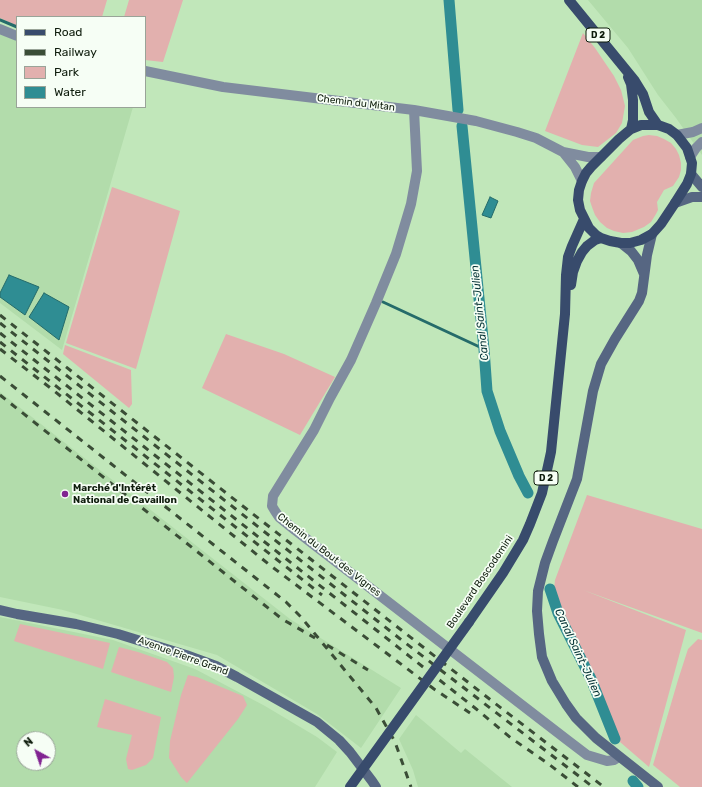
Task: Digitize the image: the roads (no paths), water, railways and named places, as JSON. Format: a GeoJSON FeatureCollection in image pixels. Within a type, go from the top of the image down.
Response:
{"type":"FeatureCollection","features":[{"type":"Feature","properties":{"kind":"main road","name":"D 2"},"geometry":{"type":"LineString","coordinates":[[569,0],[635,81],[658,125]]}},
{"type":"Feature","properties":{"kind":"main road","name":"D 2"},"geometry":{"type":"LineString","coordinates":[[626,70],[631,84],[633,100],[633,120],[631,129]]}},
{"type":"Feature","properties":{"kind":"main road"},"geometry":{"type":"LineString","coordinates":[[641,125],[658,125],[669,129],[677,135],[688,148],[692,163],[691,174],[687,184],[661,224],[652,234],[641,240],[630,243],[621,243],[601,238],[589,228],[580,210],[578,200],[579,190],[586,173],[619,139],[631,129],[641,125]]}},
{"type":"Feature","properties":{"kind":"main road","name":"Boulevard Boscodomini"},"geometry":{"type":"LineString","coordinates":[[350,787],[503,573],[523,540],[530,524],[542,492],[551,452],[565,314],[568,257],[584,220]]}},
{"type":"Feature","properties":{"kind":"main road","name":"Boulevard Boscodomini"},"geometry":{"type":"LineString","coordinates":[[565,314],[573,272],[577,261],[587,246],[595,240],[601,238]]}},
{"type":"Feature","properties":{"kind":"street"},"geometry":{"type":"LineString","coordinates":[[0,29],[16,36]]}},
{"type":"Feature","properties":{"kind":"street","name":"Chemin du Mitan"},"geometry":{"type":"LineString","coordinates":[[146,71],[223,87],[414,110],[476,121],[536,138],[563,152],[588,157],[601,157]]}},
{"type":"Feature","properties":{"kind":"street","name":"Chemin du Bout des Vignes"},"geometry":{"type":"LineString","coordinates":[[414,110],[416,171],[411,204],[396,254],[351,360],[314,430],[273,496],[272,506],[279,517],[290,526],[587,755],[607,761],[614,760],[619,757]]}},
{"type":"Feature","properties":{"kind":"street"},"geometry":{"type":"LineString","coordinates":[[677,135],[693,132],[702,128]]}},
{"type":"Feature","properties":{"kind":"street"},"geometry":{"type":"LineString","coordinates":[[690,157],[702,142]]}},
{"type":"Feature","properties":{"kind":"street","name":"Chemin du Mitan"},"geometry":{"type":"LineString","coordinates":[[563,152],[575,167],[582,181]]}},
{"type":"Feature","properties":{"kind":"street"},"geometry":{"type":"LineString","coordinates":[[691,174],[702,187]]}},
{"type":"Feature","properties":{"kind":"street"},"geometry":{"type":"LineString","coordinates":[[675,203],[692,197],[702,197]]}},
{"type":"Feature","properties":{"kind":"street"},"geometry":{"type":"LineString","coordinates":[[652,234],[647,255],[642,293],[639,301],[601,364],[593,391],[577,479],[545,563],[538,591],[537,611],[542,657],[552,681],[576,718],[596,738],[658,787]]}},
{"type":"Feature","properties":{"kind":"street"},"geometry":{"type":"LineString","coordinates":[[621,243],[631,251],[638,260],[644,274]]}},
{"type":"Feature","properties":{"kind":"street","name":"Avenue Pierre Grand"},"geometry":{"type":"LineString","coordinates":[[0,610],[76,624],[118,634],[216,666],[317,722],[339,740],[350,752],[376,787]]}},
{"type":"Feature","properties":{"kind":"water"},"geometry":{"type":"Polygon","coordinates":[[[490,197],[498,201],[491,218],[482,215],[490,197]]]}},
{"type":"Feature","properties":{"kind":"water"},"geometry":{"type":"Polygon","coordinates":[[[9,275],[39,287],[25,315],[0,297],[0,293],[9,275]]]}},
{"type":"Feature","properties":{"kind":"water"},"geometry":{"type":"Polygon","coordinates":[[[44,293],[69,307],[59,340],[29,317],[44,293]]]}},
{"type":"Feature","properties":{"kind":"waterway","name":"Canal Saint-Julien"},"geometry":{"type":"LineString","coordinates":[[449,0],[458,110]]}},
{"type":"Feature","properties":{"kind":"waterway"},"geometry":{"type":"LineString","coordinates":[[0,20],[16,27]]}},
{"type":"Feature","properties":{"kind":"waterway","name":"Canal Saint-Julien"},"geometry":{"type":"LineString","coordinates":[[462,126],[487,391],[500,431],[519,476],[528,493]]}},
{"type":"Feature","properties":{"kind":"waterway"},"geometry":{"type":"LineString","coordinates":[[383,302],[484,349]]}},
{"type":"Feature","properties":{"kind":"waterway","name":"Canal Saint-Julien"},"geometry":{"type":"LineString","coordinates":[[550,589],[558,613],[591,679],[615,739]]}},
{"type":"Feature","properties":{"kind":"waterway","name":"Canal Saint-Julien"},"geometry":{"type":"LineString","coordinates":[[633,781],[638,787]]}},
{"type":"Feature","properties":{"kind":"railway"},"geometry":{"type":"LineString","coordinates":[[0,315],[492,701],[604,787]]}},
{"type":"Feature","properties":{"kind":"railway"},"geometry":{"type":"LineString","coordinates":[[0,323],[399,638],[593,787]]}},
{"type":"Feature","properties":{"kind":"railway"},"geometry":{"type":"LineString","coordinates":[[0,333],[511,738],[550,765],[578,787]]}},
{"type":"Feature","properties":{"kind":"railway"},"geometry":{"type":"LineString","coordinates":[[0,342],[322,595]]}},
{"type":"Feature","properties":{"kind":"railway"},"geometry":{"type":"LineString","coordinates":[[0,349],[271,566],[434,689],[470,713]]}},
{"type":"Feature","properties":{"kind":"railway"},"geometry":{"type":"LineString","coordinates":[[0,376],[286,602],[301,617],[376,708],[395,742],[411,787]]}},
{"type":"Feature","properties":{"kind":"railway"},"geometry":{"type":"LineString","coordinates":[[0,395],[282,619],[315,638]]}},
{"type":"Feature","properties":{"kind":"railway"},"geometry":{"type":"LineString","coordinates":[[327,645],[368,670]]}},
{"type":"Feature","properties":{"kind":"place","name":"Marché d'Intérêt National de Cavaillon"},"geometry":{"type":"Point","coordinates":[65,494]}}]}
